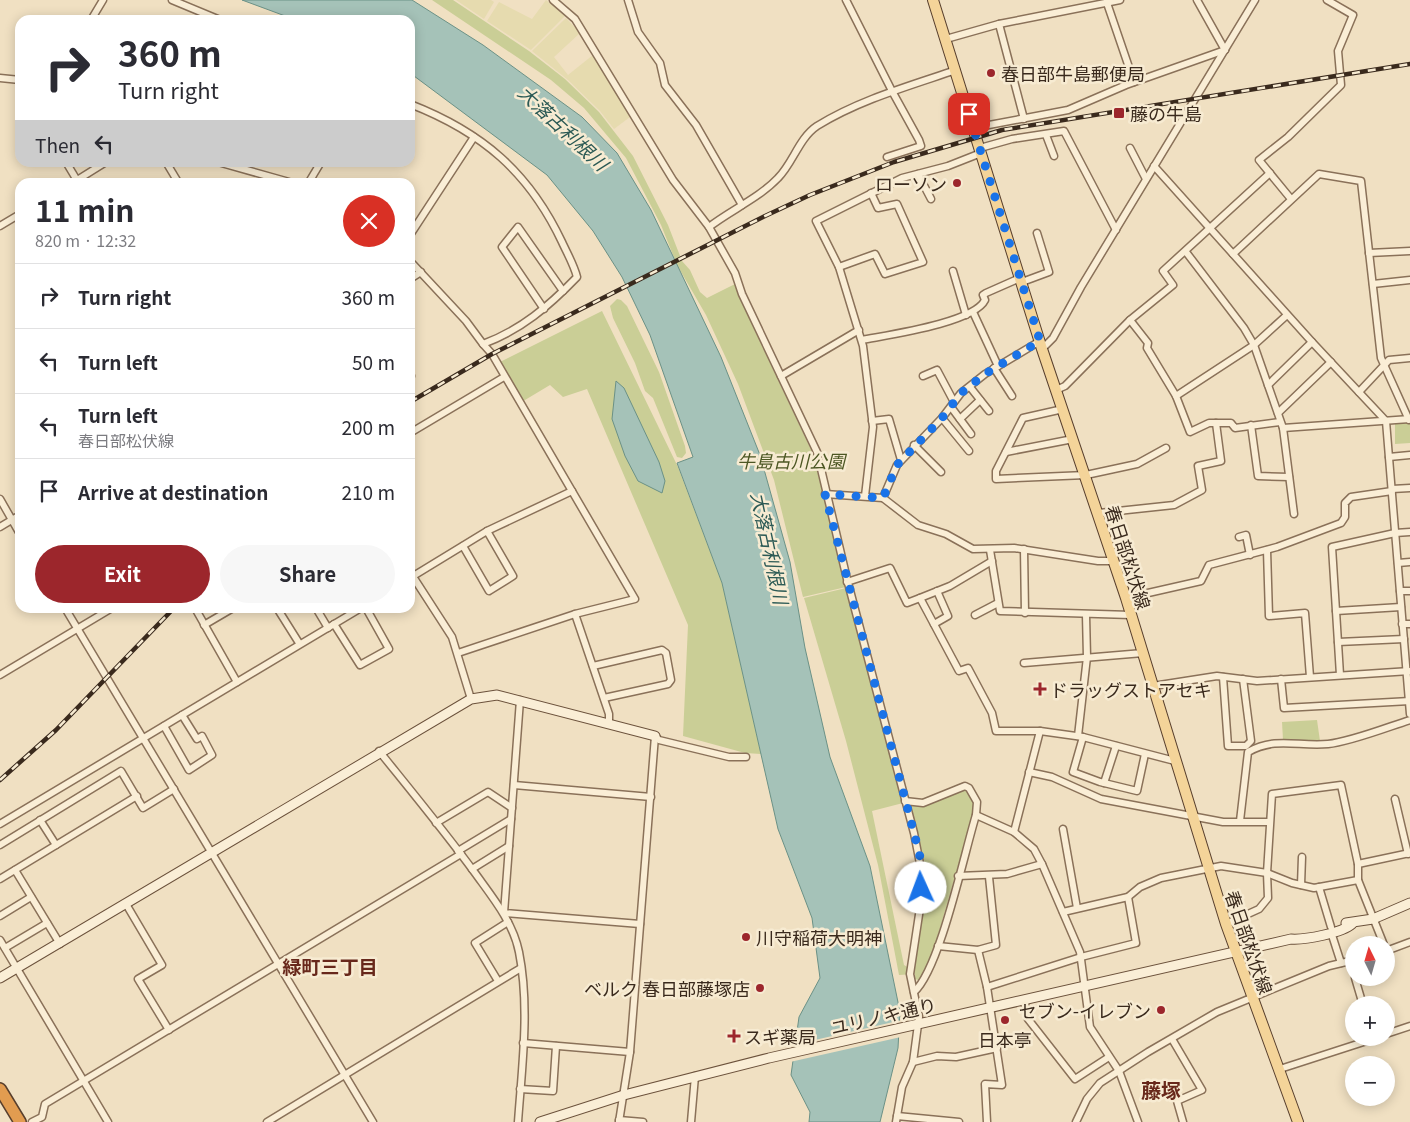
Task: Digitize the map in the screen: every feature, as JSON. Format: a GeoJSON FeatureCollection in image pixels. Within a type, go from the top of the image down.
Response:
{"type":"FeatureCollection","features":[{"type":"Feature","properties":{"kind":"highway"},"geometry":{"type":"LineString","coordinates":[[0,1089],[20,1122]]}},
{"type":"Feature","properties":{"kind":"main road","name":"春日部松伏線"},"geometry":{"type":"LineString","coordinates":[[933,0],[1041,345],[1126,598],[1208,869],[1298,1122]]}},
{"type":"Feature","properties":{"kind":"street"},"geometry":{"type":"LineString","coordinates":[[94,15],[103,0]]}},
{"type":"Feature","properties":{"kind":"street"},"geometry":{"type":"LineString","coordinates":[[172,0],[208,15]]}},
{"type":"Feature","properties":{"kind":"street"},"geometry":{"type":"LineString","coordinates":[[553,0],[575,19],[673,180],[709,227],[735,273],[742,294],[817,452],[825,494],[905,801],[922,874],[920,908],[910,974],[918,1009],[918,1024],[913,1062],[902,1087],[896,1119],[959,1122]]}},
{"type":"Feature","properties":{"kind":"street"},"geometry":{"type":"LineString","coordinates":[[628,0],[638,32],[660,63],[665,85],[696,125],[742,205]]}},
{"type":"Feature","properties":{"kind":"street"},"geometry":{"type":"LineString","coordinates":[[846,0],[920,146],[887,158]]}},
{"type":"Feature","properties":{"kind":"street"},"geometry":{"type":"LineString","coordinates":[[946,39],[999,24],[1120,0]]}},
{"type":"Feature","properties":{"kind":"street"},"geometry":{"type":"LineString","coordinates":[[1197,0],[1225,50]]}},
{"type":"Feature","properties":{"kind":"street"},"geometry":{"type":"LineString","coordinates":[[883,498],[887,485],[901,460],[970,387],[996,367],[1053,338],[1146,179],[1255,0]]}},
{"type":"Feature","properties":{"kind":"street"},"geometry":{"type":"LineString","coordinates":[[1291,199],[1259,160],[1288,137],[1341,85],[1338,51],[1353,15],[1328,0]]}},
{"type":"Feature","properties":{"kind":"street"},"geometry":{"type":"LineString","coordinates":[[1107,3],[1134,82]]}},
{"type":"Feature","properties":{"kind":"street"},"geometry":{"type":"LineString","coordinates":[[999,24],[1024,118]]}},
{"type":"Feature","properties":{"kind":"street"},"geometry":{"type":"LineString","coordinates":[[974,128],[1068,110],[1134,82],[1225,50]]}},
{"type":"Feature","properties":{"kind":"street"},"geometry":{"type":"LineString","coordinates":[[709,227],[767,188],[779,177],[808,134],[817,126],[892,92],[956,70]]}},
{"type":"Feature","properties":{"kind":"street"},"geometry":{"type":"LineString","coordinates":[[0,78],[15,80]]}},
{"type":"Feature","properties":{"kind":"street"},"geometry":{"type":"LineString","coordinates":[[415,106],[434,113],[474,136],[513,168],[549,214],[577,277],[544,309],[508,335],[483,344]]}},
{"type":"Feature","properties":{"kind":"street"},"geometry":{"type":"LineString","coordinates":[[865,496],[872,421],[862,340],[839,267],[816,221],[902,178],[918,174],[1012,139],[1064,131],[1116,230]]}},
{"type":"Feature","properties":{"kind":"street"},"geometry":{"type":"LineString","coordinates":[[1046,134],[1054,156]]}},
{"type":"Feature","properties":{"kind":"street"},"geometry":{"type":"LineString","coordinates":[[415,227],[474,136]]}},
{"type":"Feature","properties":{"kind":"street"},"geometry":{"type":"LineString","coordinates":[[1130,148],[1146,179]]}},
{"type":"Feature","properties":{"kind":"street"},"geometry":{"type":"LineString","coordinates":[[1154,166],[1287,315],[1386,421],[1402,624],[1408,671],[1410,714]]}},
{"type":"Feature","properties":{"kind":"street"},"geometry":{"type":"LineString","coordinates":[[69,167],[75,178]]}},
{"type":"Feature","properties":{"kind":"street"},"geometry":{"type":"LineString","coordinates":[[83,178],[99,167]]}},
{"type":"Feature","properties":{"kind":"street"},"geometry":{"type":"LineString","coordinates":[[169,167],[176,178]]}},
{"type":"Feature","properties":{"kind":"street"},"geometry":{"type":"LineString","coordinates":[[236,167],[275,178]]}},
{"type":"Feature","properties":{"kind":"street"},"geometry":{"type":"LineString","coordinates":[[311,178],[318,167]]}},
{"type":"Feature","properties":{"kind":"street"},"geometry":{"type":"LineString","coordinates":[[1130,320],[1148,344],[1147,348],[1176,396],[1190,432],[1209,423],[1231,423],[1235,428],[1251,425],[1409,419],[1381,358],[1361,181],[1322,172],[1232,254]]}},
{"type":"Feature","properties":{"kind":"street"},"geometry":{"type":"LineString","coordinates":[[918,174],[930,199]]}},
{"type":"Feature","properties":{"kind":"street"},"geometry":{"type":"LineString","coordinates":[[1056,390],[1065,386],[1130,320],[1173,285],[1164,271],[1270,174]]}},
{"type":"Feature","properties":{"kind":"street"},"geometry":{"type":"LineString","coordinates":[[839,267],[875,254],[884,274],[924,262],[897,204],[878,208],[871,193]]}},
{"type":"Feature","properties":{"kind":"street"},"geometry":{"type":"LineString","coordinates":[[0,226],[15,217]]}},
{"type":"Feature","properties":{"kind":"street"},"geometry":{"type":"LineString","coordinates":[[544,309],[502,247],[518,227],[563,291]]}},
{"type":"Feature","properties":{"kind":"street"},"geometry":{"type":"LineString","coordinates":[[862,340],[938,324],[970,313],[983,305],[985,300],[983,295],[986,293],[1049,272],[1038,233]]}},
{"type":"Feature","properties":{"kind":"street"},"geometry":{"type":"LineString","coordinates":[[1369,253],[1410,251]]}},
{"type":"Feature","properties":{"kind":"street"},"geometry":{"type":"LineString","coordinates":[[1186,252],[1244,328],[1254,345],[1281,425],[1294,514]]}},
{"type":"Feature","properties":{"kind":"street"},"geometry":{"type":"LineString","coordinates":[[415,266],[466,321],[492,354],[635,599],[575,614],[458,653]]}},
{"type":"Feature","properties":{"kind":"street"},"geometry":{"type":"LineString","coordinates":[[953,271],[970,313],[1012,396]]}},
{"type":"Feature","properties":{"kind":"street"},"geometry":{"type":"LineString","coordinates":[[415,276],[421,272]]}},
{"type":"Feature","properties":{"kind":"street"},"geometry":{"type":"LineString","coordinates":[[1373,284],[1410,280]]}},
{"type":"Feature","properties":{"kind":"street"},"geometry":{"type":"LineString","coordinates":[[1176,396],[1254,345],[1287,315]]}},
{"type":"Feature","properties":{"kind":"street"},"geometry":{"type":"LineString","coordinates":[[781,376],[859,330]]}},
{"type":"Feature","properties":{"kind":"street"},"geometry":{"type":"LineString","coordinates":[[1268,385],[1312,342]]}},
{"type":"Feature","properties":{"kind":"street"},"geometry":{"type":"LineString","coordinates":[[1359,392],[1389,360],[1410,358]]}},
{"type":"Feature","properties":{"kind":"street"},"geometry":{"type":"LineString","coordinates":[[1278,413],[1331,362]]}},
{"type":"Feature","properties":{"kind":"street"},"geometry":{"type":"LineString","coordinates":[[923,376],[936,370],[952,405],[971,434]]}},
{"type":"Feature","properties":{"kind":"street"},"geometry":{"type":"LineString","coordinates":[[415,430],[504,377]]}},
{"type":"Feature","properties":{"kind":"street"},"geometry":{"type":"LineString","coordinates":[[970,387],[989,411]]}},
{"type":"Feature","properties":{"kind":"street"},"geometry":{"type":"LineString","coordinates":[[960,419],[980,400]]}},
{"type":"Feature","properties":{"kind":"street"},"geometry":{"type":"LineString","coordinates":[[1063,409],[1023,418],[996,470],[996,479],[1086,475],[1137,464],[1166,448]]}},
{"type":"Feature","properties":{"kind":"street"},"geometry":{"type":"LineString","coordinates":[[942,418],[969,451]]}},
{"type":"Feature","properties":{"kind":"street"},"geometry":{"type":"LineString","coordinates":[[872,421],[889,419],[901,460]]}},
{"type":"Feature","properties":{"kind":"street"},"geometry":{"type":"LineString","coordinates":[[1098,513],[1174,505],[1202,490],[1198,466],[1221,461],[1216,423]]}},
{"type":"Feature","properties":{"kind":"street"},"geometry":{"type":"LineString","coordinates":[[1251,425],[1258,476],[1289,477]]}},
{"type":"Feature","properties":{"kind":"street"},"geometry":{"type":"LineString","coordinates":[[1006,452],[1073,439]]}},
{"type":"Feature","properties":{"kind":"street"},"geometry":{"type":"LineString","coordinates":[[914,445],[941,472]]}},
{"type":"Feature","properties":{"kind":"street"},"geometry":{"type":"LineString","coordinates":[[1389,457],[1410,455]]}},
{"type":"Feature","properties":{"kind":"street"},"geometry":{"type":"LineString","coordinates":[[1126,598],[1201,581],[1210,565],[1267,550],[1341,523],[1344,517],[1345,503],[1351,498],[1410,488]]}},
{"type":"Feature","properties":{"kind":"street"},"geometry":{"type":"LineString","coordinates":[[415,573],[487,531],[572,492]]}},
{"type":"Feature","properties":{"kind":"street"},"geometry":{"type":"LineString","coordinates":[[825,494],[861,498],[865,496],[883,498],[918,525],[946,534],[973,549],[1024,549],[1098,561],[1114,561]]}},
{"type":"Feature","properties":{"kind":"street"},"geometry":{"type":"LineString","coordinates":[[0,499],[15,525]]}},
{"type":"Feature","properties":{"kind":"street"},"geometry":{"type":"LineString","coordinates":[[0,527],[15,518]]}},
{"type":"Feature","properties":{"kind":"street"},"geometry":{"type":"LineString","coordinates":[[463,546],[489,591],[513,576],[487,531]]}},
{"type":"Feature","properties":{"kind":"street"},"geometry":{"type":"LineString","coordinates":[[1340,675],[1332,547],[1395,533],[1410,532]]}},
{"type":"Feature","properties":{"kind":"street"},"geometry":{"type":"LineString","coordinates":[[1239,536],[1246,534],[1250,555]]}},
{"type":"Feature","properties":{"kind":"street"},"geometry":{"type":"LineString","coordinates":[[1024,549],[1025,612]]}},
{"type":"Feature","properties":{"kind":"street"},"geometry":{"type":"LineString","coordinates":[[990,550],[1000,612],[1131,615]]}},
{"type":"Feature","properties":{"kind":"street"},"geometry":{"type":"LineString","coordinates":[[1267,550],[1269,616],[1305,613],[1310,677]]}},
{"type":"Feature","properties":{"kind":"street"},"geometry":{"type":"LineString","coordinates":[[847,582],[890,568],[907,603],[950,586],[992,561]]}},
{"type":"Feature","properties":{"kind":"street"},"geometry":{"type":"LineString","coordinates":[[1398,562],[1410,562]]}},
{"type":"Feature","properties":{"kind":"street"},"geometry":{"type":"LineString","coordinates":[[415,581],[452,637],[471,699]]}},
{"type":"Feature","properties":{"kind":"street"},"geometry":{"type":"LineString","coordinates":[[934,624],[948,616],[937,591]]}},
{"type":"Feature","properties":{"kind":"street"},"geometry":{"type":"LineString","coordinates":[[1400,592],[1410,591]]}},
{"type":"Feature","properties":{"kind":"street"},"geometry":{"type":"LineString","coordinates":[[920,598],[959,671],[968,668],[992,713],[996,731],[1040,731],[1081,737],[1175,761]]}},
{"type":"Feature","properties":{"kind":"street"},"geometry":{"type":"LineString","coordinates":[[975,615],[998,603]]}},
{"type":"Feature","properties":{"kind":"street"},"geometry":{"type":"LineString","coordinates":[[1336,611],[1401,607]]}},
{"type":"Feature","properties":{"kind":"street"},"geometry":{"type":"LineString","coordinates":[[68,613],[373,1122]]}},
{"type":"Feature","properties":{"kind":"street"},"geometry":{"type":"LineString","coordinates":[[0,675],[104,613]]}},
{"type":"Feature","properties":{"kind":"street"},"geometry":{"type":"LineString","coordinates":[[198,613],[237,682]]}},
{"type":"Feature","properties":{"kind":"street"},"geometry":{"type":"LineString","coordinates":[[204,625],[224,613]]}},
{"type":"Feature","properties":{"kind":"street"},"geometry":{"type":"LineString","coordinates":[[280,613],[299,644]]}},
{"type":"Feature","properties":{"kind":"street"},"geometry":{"type":"LineString","coordinates":[[319,613],[328,628]]}},
{"type":"Feature","properties":{"kind":"street"},"geometry":{"type":"LineString","coordinates":[[0,824],[353,613]]}},
{"type":"Feature","properties":{"kind":"street"},"geometry":{"type":"LineString","coordinates":[[334,624],[360,665],[390,649],[369,613]]}},
{"type":"Feature","properties":{"kind":"street"},"geometry":{"type":"LineString","coordinates":[[575,614],[604,698],[609,723]]}},
{"type":"Feature","properties":{"kind":"street"},"geometry":{"type":"LineString","coordinates":[[1086,615],[1087,657],[1081,737],[1073,772],[1104,783],[1136,791],[1145,754]]}},
{"type":"Feature","properties":{"kind":"street"},"geometry":{"type":"LineString","coordinates":[[1402,624],[1410,624]]}},
{"type":"Feature","properties":{"kind":"street"},"geometry":{"type":"LineString","coordinates":[[1338,642],[1404,639]]}},
{"type":"Feature","properties":{"kind":"street"},"geometry":{"type":"LineString","coordinates":[[593,666],[662,650],[666,652],[671,680],[668,684],[604,698]]}},
{"type":"Feature","properties":{"kind":"street"},"geometry":{"type":"LineString","coordinates":[[1024,663],[1143,652]]}},
{"type":"Feature","properties":{"kind":"street"},"geometry":{"type":"LineString","coordinates":[[1153,686],[1223,677],[1281,679],[1408,671]]}},
{"type":"Feature","properties":{"kind":"street"},"geometry":{"type":"LineString","coordinates":[[1223,677],[1228,746],[1246,746],[1250,741],[1243,679]]}},
{"type":"Feature","properties":{"kind":"street"},"geometry":{"type":"LineString","coordinates":[[1281,679],[1284,708],[1409,701]]}},
{"type":"Feature","properties":{"kind":"street"},"geometry":{"type":"LineString","coordinates":[[0,978],[60,944],[380,751],[471,699],[497,695],[656,736],[659,740],[729,757],[746,757]]}},
{"type":"Feature","properties":{"kind":"street"},"geometry":{"type":"LineString","coordinates":[[504,913],[520,700]]}},
{"type":"Feature","properties":{"kind":"street"},"geometry":{"type":"LineString","coordinates":[[164,726],[190,770],[212,755],[202,736],[197,739],[182,715]]}},
{"type":"Feature","properties":{"kind":"street"},"geometry":{"type":"LineString","coordinates":[[1240,821],[1248,752],[1261,745],[1272,743],[1328,744],[1410,720]]}},
{"type":"Feature","properties":{"kind":"street"},"geometry":{"type":"LineString","coordinates":[[1014,832],[1040,731]]}},
{"type":"Feature","properties":{"kind":"street"},"geometry":{"type":"LineString","coordinates":[[643,1122],[619,1121],[630,1052],[656,736]]}},
{"type":"Feature","properties":{"kind":"street"},"geometry":{"type":"LineString","coordinates":[[1104,783],[1116,746]]}},
{"type":"Feature","properties":{"kind":"street"},"geometry":{"type":"LineString","coordinates":[[380,751],[460,852],[504,913],[519,951],[524,997],[518,1122]]}},
{"type":"Feature","properties":{"kind":"street"},"geometry":{"type":"LineString","coordinates":[[0,845],[121,771],[143,808],[174,789]]}},
{"type":"Feature","properties":{"kind":"street"},"geometry":{"type":"LineString","coordinates":[[1029,772],[1052,777],[1101,799],[1223,822],[1270,822]]}},
{"type":"Feature","properties":{"kind":"street"},"geometry":{"type":"LineString","coordinates":[[514,785],[650,797]]}},
{"type":"Feature","properties":{"kind":"street"},"geometry":{"type":"LineString","coordinates":[[1226,924],[1259,909],[1268,898],[1267,873],[1272,794],[1342,785],[1358,864],[1358,880],[1381,936]]}},
{"type":"Feature","properties":{"kind":"street"},"geometry":{"type":"LineString","coordinates":[[905,801],[923,803],[965,786],[970,788],[976,797],[976,815],[935,959],[920,987],[914,992]]}},
{"type":"Feature","properties":{"kind":"street"},"geometry":{"type":"LineString","coordinates":[[436,823],[488,792],[512,808]]}},
{"type":"Feature","properties":{"kind":"street"},"geometry":{"type":"LineString","coordinates":[[0,879],[137,796]]}},
{"type":"Feature","properties":{"kind":"street"},"geometry":{"type":"LineString","coordinates":[[1358,864],[1409,854],[1395,799]]}},
{"type":"Feature","properties":{"kind":"street"},"geometry":{"type":"LineString","coordinates":[[976,815],[1014,832],[1034,849],[1042,864],[1081,957],[1090,1026],[1119,1071],[1138,1122]]}},
{"type":"Feature","properties":{"kind":"street"},"geometry":{"type":"LineString","coordinates":[[32,1122],[42,1117],[46,1104],[85,1082],[511,819]]}},
{"type":"Feature","properties":{"kind":"street"},"geometry":{"type":"LineString","coordinates":[[40,820],[56,845]]}},
{"type":"Feature","properties":{"kind":"street"},"geometry":{"type":"LineString","coordinates":[[1064,829],[1077,908]]}},
{"type":"Feature","properties":{"kind":"street"},"geometry":{"type":"LineString","coordinates":[[472,868],[509,846]]}},
{"type":"Feature","properties":{"kind":"street"},"geometry":{"type":"LineString","coordinates":[[1301,885],[1302,857]]}},
{"type":"Feature","properties":{"kind":"street"},"geometry":{"type":"LineString","coordinates":[[958,876],[1007,874],[1042,864]]}},
{"type":"Feature","properties":{"kind":"street"},"geometry":{"type":"LineString","coordinates":[[1063,912],[1128,897],[1140,887],[1161,878],[1221,866],[1267,873],[1301,885],[1320,888],[1358,880]]}},
{"type":"Feature","properties":{"kind":"street"},"geometry":{"type":"LineString","coordinates":[[15,870],[60,944]]}},
{"type":"Feature","properties":{"kind":"street"},"geometry":{"type":"LineString","coordinates":[[938,946],[978,950],[996,945],[989,876]]}},
{"type":"Feature","properties":{"kind":"street"},"geometry":{"type":"LineString","coordinates":[[1320,888],[1341,963]]}},
{"type":"Feature","properties":{"kind":"street"},"geometry":{"type":"LineString","coordinates":[[0,916],[31,897]]}},
{"type":"Feature","properties":{"kind":"street"},"geometry":{"type":"LineString","coordinates":[[987,987],[1081,957],[1136,943],[1128,897]]}},
{"type":"Feature","properties":{"kind":"street","name":"ユリノキ通り"},"geometry":{"type":"LineString","coordinates":[[540,1122],[624,1095],[695,1076],[784,1054],[1291,939],[1302,933],[1331,929],[1374,918],[1410,903]]}},
{"type":"Feature","properties":{"kind":"street"},"geometry":{"type":"LineString","coordinates":[[126,904],[162,965],[138,979],[169,1030]]}},
{"type":"Feature","properties":{"kind":"street"},"geometry":{"type":"LineString","coordinates":[[504,913],[640,924]]}},
{"type":"Feature","properties":{"kind":"street"},"geometry":{"type":"LineString","coordinates":[[498,981],[475,943],[508,922]]}},
{"type":"Feature","properties":{"kind":"street"},"geometry":{"type":"LineString","coordinates":[[5,948],[47,923]]}},
{"type":"Feature","properties":{"kind":"street"},"geometry":{"type":"LineString","coordinates":[[0,940],[108,1122]]}},
{"type":"Feature","properties":{"kind":"street"},"geometry":{"type":"LineString","coordinates":[[1395,948],[1410,942]]}},
{"type":"Feature","properties":{"kind":"street"},"geometry":{"type":"LineString","coordinates":[[978,950],[991,1008],[1002,1085],[985,1084],[987,1122]]}},
{"type":"Feature","properties":{"kind":"street"},"geometry":{"type":"LineString","coordinates":[[1076,1122],[1087,1099],[1100,1084],[1217,1012],[1345,962]]}},
{"type":"Feature","properties":{"kind":"street"},"geometry":{"type":"LineString","coordinates":[[267,1122],[521,968]]}},
{"type":"Feature","properties":{"kind":"street"},"geometry":{"type":"LineString","coordinates":[[1024,1000],[1028,1019],[1075,1079],[1109,1057]]}},
{"type":"Feature","properties":{"kind":"street"},"geometry":{"type":"LineString","coordinates":[[1395,1031],[1410,1026]]}},
{"type":"Feature","properties":{"kind":"street"},"geometry":{"type":"LineString","coordinates":[[1172,1039],[1202,1090],[1177,1101],[1183,1122]]}},
{"type":"Feature","properties":{"kind":"street"},"geometry":{"type":"LineString","coordinates":[[523,1043],[630,1052]]}},
{"type":"Feature","properties":{"kind":"street"},"geometry":{"type":"LineString","coordinates":[[520,1089],[553,1091],[556,1046]]}},
{"type":"Feature","properties":{"kind":"street"},"geometry":{"type":"LineString","coordinates":[[1280,1070],[1350,1046]]}},
{"type":"Feature","properties":{"kind":"street"},"geometry":{"type":"LineString","coordinates":[[913,1062],[936,1056],[956,1057],[997,1048]]}},
{"type":"Feature","properties":{"kind":"street"},"geometry":{"type":"LineString","coordinates":[[695,1076],[691,1122],[696,1122]]}},
{"type":"Feature","properties":{"kind":"shaded area"},"geometry":{"type":"Polygon","coordinates":[[[456,0],[491,0],[494,2],[484,19],[456,0]]]}},
{"type":"Feature","properties":{"kind":"shaded area"},"geometry":{"type":"Polygon","coordinates":[[[546,0],[565,16],[531,50],[487,21],[499,2],[532,19],[546,0]]]}},
{"type":"Feature","properties":{"kind":"shaded area"},"geometry":{"type":"Polygon","coordinates":[[[566,18],[580,33],[554,57],[568,75],[593,55],[630,117],[614,129],[600,111],[568,80],[532,51],[566,18]]]}},
{"type":"Feature","properties":{"kind":"green space","name":"牛島古川公園"},"geometry":{"type":"Polygon","coordinates":[[[432,0],[453,0],[529,51],[565,79],[599,112],[633,156],[668,225],[682,261],[690,270],[700,292],[707,298],[735,284],[739,297],[813,454],[846,587],[803,597],[774,480],[738,384],[706,315],[677,265],[661,225],[626,158],[584,108],[551,80],[432,0]]]}},
{"type":"Feature","properties":{"kind":"green space"},"geometry":{"type":"Polygon","coordinates":[[[617,299],[627,306],[659,372],[685,446],[686,453],[682,458],[677,457],[653,398],[645,391],[635,363],[613,318],[610,306],[617,299]]]}},
{"type":"Feature","properties":{"kind":"green space"},"geometry":{"type":"Polygon","coordinates":[[[602,311],[678,467],[722,583],[761,754],[745,753],[683,736],[688,625],[587,389],[563,397],[550,385],[520,403],[498,363],[602,311]]]}},
{"type":"Feature","properties":{"kind":"green space"},"geometry":{"type":"Polygon","coordinates":[[[1410,423],[1410,443],[1395,444],[1395,424],[1410,423]]]}},
{"type":"Feature","properties":{"kind":"green space"},"geometry":{"type":"Polygon","coordinates":[[[846,588],[903,803],[872,811],[904,965],[909,968],[915,967],[924,874],[908,804],[966,789],[975,802],[929,966],[921,981],[915,979],[915,974],[899,975],[878,865],[846,741],[804,598],[846,588]]]}},
{"type":"Feature","properties":{"kind":"green space"},"geometry":{"type":"Polygon","coordinates":[[[1317,720],[1320,741],[1283,740],[1282,722],[1317,720]]]}},
{"type":"Feature","properties":{"kind":"water","name":"大落古利根川"},"geometry":{"type":"Polygon","coordinates":[[[242,0],[412,0],[483,45],[582,117],[617,153],[651,210],[721,357],[760,455],[790,562],[805,648],[830,757],[870,866],[900,1012],[898,1048],[880,1122],[809,1122],[810,1112],[791,1075],[799,1017],[820,978],[812,918],[778,829],[722,583],[677,463],[693,457],[650,335],[622,277],[593,231],[547,175],[415,77],[415,15],[282,15],[242,0]]]}},
{"type":"Feature","properties":{"kind":"water"},"geometry":{"type":"Polygon","coordinates":[[[616,381],[624,388],[659,462],[665,481],[662,493],[638,481],[625,456],[612,419],[616,381]]]}},
{"type":"Feature","properties":{"kind":"pier"},"geometry":{"type":"Polygon","coordinates":[[[902,1020],[901,1037],[790,1062],[793,1045],[902,1020]]]}},
{"type":"Feature","properties":{"kind":"railway"},"geometry":{"type":"LineString","coordinates":[[415,399],[492,354],[765,216],[810,195],[894,162],[1002,130],[1410,64]]}},
{"type":"Feature","properties":{"kind":"railway"},"geometry":{"type":"LineString","coordinates":[[0,780],[56,730],[169,613]]}},
{"type":"Feature","properties":{"kind":"place","name":"春日部牛島郵便局"},"geometry":{"type":"Point","coordinates":[991,73]}},
{"type":"Feature","properties":{"kind":"place","name":"藤の牛島"},"geometry":{"type":"Point","coordinates":[1119,113]}},
{"type":"Feature","properties":{"kind":"place","name":"ローソン"},"geometry":{"type":"Point","coordinates":[957,183]}},
{"type":"Feature","properties":{"kind":"place","name":"ドラッグストアセキ"},"geometry":{"type":"Point","coordinates":[1040,689]}},
{"type":"Feature","properties":{"kind":"place","name":"川守稲荷大明神"},"geometry":{"type":"Point","coordinates":[746,937]}},
{"type":"Feature","properties":{"kind":"place","name":"ベルク 春日部藤塚店"},"geometry":{"type":"Point","coordinates":[760,988]}},
{"type":"Feature","properties":{"kind":"place","name":"セブン-イレブン"},"geometry":{"type":"Point","coordinates":[1161,1010]}},
{"type":"Feature","properties":{"kind":"place","name":"日本亭"},"geometry":{"type":"Point","coordinates":[1005,1020]}},
{"type":"Feature","properties":{"kind":"place","name":"スギ薬局"},"geometry":{"type":"Point","coordinates":[734,1036]}},
{"type":"Feature","properties":{"kind":"district","name":"緑町三丁目"},"geometry":{"type":"Point","coordinates":[330,965]}},
{"type":"Feature","properties":{"kind":"district","name":"藤塚"},"geometry":{"type":"Point","coordinates":[1161,1089]}},
{"type":"Feature","properties":{"kind":"route"},"geometry":{"type":"LineString","coordinates":[[921,888],[920,857],[825,494],[861,498],[865,496],[883,498],[897,465],[914,445],[942,418],[961,393],[985,374],[1040,341],[969,114]]}}]}
